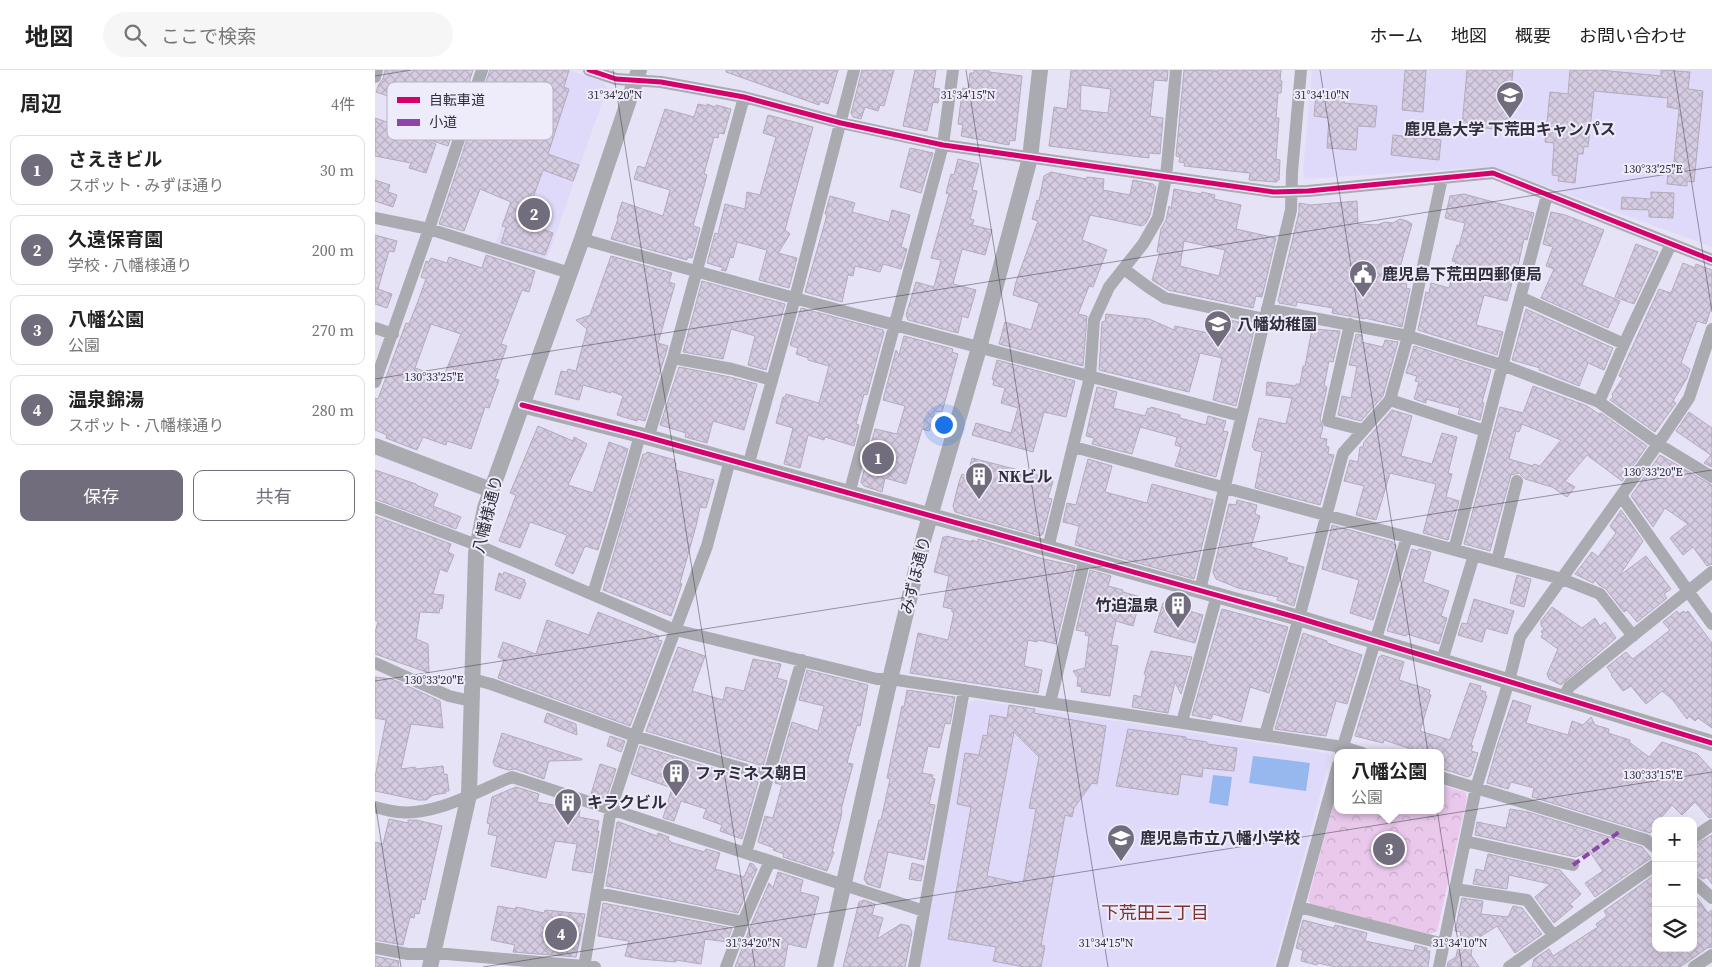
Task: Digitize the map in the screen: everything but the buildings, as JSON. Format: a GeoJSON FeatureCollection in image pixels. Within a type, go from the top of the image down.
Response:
{"type":"FeatureCollection","features":[{"type":"Feature","properties":{"kind":"street"},"geometry":{"type":"LineString","coordinates":[[375,77],[377,70]]}},
{"type":"Feature","properties":{"kind":"street"},"geometry":{"type":"LineString","coordinates":[[478,82],[482,70]]}},
{"type":"Feature","properties":{"kind":"street"},"geometry":{"type":"LineString","coordinates":[[589,70],[616,79],[637,75],[661,82],[744,97],[841,123],[943,145],[1274,192],[1493,173],[1712,260]]}},
{"type":"Feature","properties":{"kind":"street"},"geometry":{"type":"LineString","coordinates":[[748,466],[795,298],[854,70]]}},
{"type":"Feature","properties":{"kind":"street"},"geometry":{"type":"LineString","coordinates":[[849,494],[943,145],[953,70]]}},
{"type":"Feature","properties":{"kind":"street","name":"みずほ通り"},"geometry":{"type":"LineString","coordinates":[[825,967],[929,516],[979,348],[1030,158],[1040,70]]}},
{"type":"Feature","properties":{"kind":"street"},"geometry":{"type":"LineString","coordinates":[[1048,548],[1090,376],[1094,320],[1109,287],[1143,244],[1158,218],[1166,177],[1176,70]]}},
{"type":"Feature","properties":{"kind":"street"},"geometry":{"type":"LineString","coordinates":[[1200,590],[1291,210],[1292,172],[1301,70]]}},
{"type":"Feature","properties":{"kind":"street","name":"八幡様通り"},"geometry":{"type":"LineString","coordinates":[[431,961],[469,795],[477,545],[491,490],[582,239],[637,75]]}},
{"type":"Feature","properties":{"kind":"street"},"geometry":{"type":"LineString","coordinates":[[593,594],[644,437],[673,358],[744,97]]}},
{"type":"Feature","properties":{"kind":"street"},"geometry":{"type":"LineString","coordinates":[[375,382],[459,140]]}},
{"type":"Feature","properties":{"kind":"street"},"geometry":{"type":"LineString","coordinates":[[1265,735],[1299,618],[1343,453],[1390,400],[1408,336],[1442,178]]}},
{"type":"Feature","properties":{"kind":"street"},"geometry":{"type":"LineString","coordinates":[[1454,550],[1547,195]]}},
{"type":"Feature","properties":{"kind":"street"},"geometry":{"type":"LineString","coordinates":[[375,218],[429,229],[570,273]]}},
{"type":"Feature","properties":{"kind":"street"},"geometry":{"type":"LineString","coordinates":[[582,239],[695,272],[895,326],[1241,416]]}},
{"type":"Feature","properties":{"kind":"street"},"geometry":{"type":"LineString","coordinates":[[1599,402],[1671,244]]}},
{"type":"Feature","properties":{"kind":"street"},"geometry":{"type":"LineString","coordinates":[[1124,269],[1147,288],[1165,298],[1266,314],[1350,324],[1408,336],[1502,364],[1599,402],[1658,444],[1712,477]]}},
{"type":"Feature","properties":{"kind":"street"},"geometry":{"type":"LineString","coordinates":[[1520,297],[1624,344]]}},
{"type":"Feature","properties":{"kind":"street"},"geometry":{"type":"LineString","coordinates":[[1350,324],[1329,420],[1363,430]]}},
{"type":"Feature","properties":{"kind":"street"},"geometry":{"type":"LineString","coordinates":[[375,328],[393,334]]}},
{"type":"Feature","properties":{"kind":"street"},"geometry":{"type":"LineString","coordinates":[[1439,967],[1476,788],[1509,681],[1520,637],[1689,398],[1710,343],[1712,329]]}},
{"type":"Feature","properties":{"kind":"street"},"geometry":{"type":"LineString","coordinates":[[673,358],[732,369],[772,380]]}},
{"type":"Feature","properties":{"kind":"street"},"geometry":{"type":"LineString","coordinates":[[1390,400],[1485,431]]}},
{"type":"Feature","properties":{"kind":"street"},"geometry":{"type":"LineString","coordinates":[[522,405],[729,460],[1299,618],[1712,743]]}},
{"type":"Feature","properties":{"kind":"street"},"geometry":{"type":"LineString","coordinates":[[375,446],[491,490]]}},
{"type":"Feature","properties":{"kind":"street"},"geometry":{"type":"LineString","coordinates":[[1074,447],[1561,578],[1601,594],[1633,636]]}},
{"type":"Feature","properties":{"kind":"street"},"geometry":{"type":"LineString","coordinates":[[585,967],[611,809],[635,736],[707,546],[729,460]]}},
{"type":"Feature","properties":{"kind":"street"},"geometry":{"type":"LineString","coordinates":[[1497,561],[1517,481]]}},
{"type":"Feature","properties":{"kind":"street"},"geometry":{"type":"LineString","coordinates":[[1621,496],[1712,624]]}},
{"type":"Feature","properties":{"kind":"street"},"geometry":{"type":"LineString","coordinates":[[375,506],[477,545],[675,630],[877,679],[890,679],[1182,722],[1337,749]]}},
{"type":"Feature","properties":{"kind":"street"},"geometry":{"type":"LineString","coordinates":[[1342,749],[1407,537]]}},
{"type":"Feature","properties":{"kind":"street"},"geometry":{"type":"LineString","coordinates":[[1442,661],[1474,555]]}},
{"type":"Feature","properties":{"kind":"street"},"geometry":{"type":"LineString","coordinates":[[1050,703],[1085,558]]}},
{"type":"Feature","properties":{"kind":"street"},"geometry":{"type":"LineString","coordinates":[[1563,698],[1569,687],[1712,572]]}},
{"type":"Feature","properties":{"kind":"street"},"geometry":{"type":"LineString","coordinates":[[1182,722],[1217,595]]}},
{"type":"Feature","properties":{"kind":"street"},"geometry":{"type":"LineString","coordinates":[[746,853],[802,660]]}},
{"type":"Feature","properties":{"kind":"street"},"geometry":{"type":"LineString","coordinates":[[375,663],[449,696],[471,701]]}},
{"type":"Feature","properties":{"kind":"street"},"geometry":{"type":"LineString","coordinates":[[472,679],[635,736],[767,776]]}},
{"type":"Feature","properties":{"kind":"street"},"geometry":{"type":"LineString","coordinates":[[914,967],[964,690]]}},
{"type":"Feature","properties":{"kind":"street"},"geometry":{"type":"LineString","coordinates":[[375,807],[398,812],[414,812],[452,803],[512,777],[924,911]]}},
{"type":"Feature","properties":{"kind":"street"},"geometry":{"type":"LineString","coordinates":[[1444,778],[1646,840],[1652,845]]}},
{"type":"Feature","properties":{"kind":"street"},"geometry":{"type":"LineString","coordinates":[[1282,967],[1334,780]]}},
{"type":"Feature","properties":{"kind":"street"},"geometry":{"type":"LineString","coordinates":[[1697,835],[1712,825]]}},
{"type":"Feature","properties":{"kind":"street"},"geometry":{"type":"LineString","coordinates":[[1465,841],[1573,865]]}},
{"type":"Feature","properties":{"kind":"street"},"geometry":{"type":"LineString","coordinates":[[726,967],[743,922],[770,861]]}},
{"type":"Feature","properties":{"kind":"street"},"geometry":{"type":"LineString","coordinates":[[1509,967],[1523,963],[1553,935],[1652,867]]}},
{"type":"Feature","properties":{"kind":"street"},"geometry":{"type":"LineString","coordinates":[[1697,885],[1712,898]]}},
{"type":"Feature","properties":{"kind":"street"},"geometry":{"type":"LineString","coordinates":[[1455,889],[1527,900],[1553,935]]}},
{"type":"Feature","properties":{"kind":"street"},"geometry":{"type":"LineString","coordinates":[[597,893],[743,922]]}},
{"type":"Feature","properties":{"kind":"street"},"geometry":{"type":"LineString","coordinates":[[1299,907],[1444,944]]}},
{"type":"Feature","properties":{"kind":"street"},"geometry":{"type":"LineString","coordinates":[[375,948],[408,954],[431,961],[595,967]]}},
{"type":"Feature","properties":{"kind":"street"},"geometry":{"type":"LineString","coordinates":[[1694,967],[1712,955]]}},
{"type":"Feature","properties":{"kind":"shaded area"},"geometry":{"type":"Polygon","coordinates":[[[488,70],[570,70],[604,82],[607,89],[548,256],[541,261],[495,244],[520,169],[460,150],[464,140],[553,140],[553,82],[484,82],[488,70]]]}},
{"type":"Feature","properties":{"kind":"shaded area","name":"鹿児島大学 下荒田キャンパス"},"geometry":{"type":"Polygon","coordinates":[[[1312,70],[1712,70],[1712,247],[1493,167],[1305,179],[1303,171],[1312,70]]]}},
{"type":"Feature","properties":{"kind":"shaded area","name":"鹿児島市立八幡小学校"},"geometry":{"type":"Polygon","coordinates":[[[976,700],[1328,753],[1330,758],[1274,967],[920,967],[968,704],[976,700]]]}},
{"type":"Feature","properties":{"kind":"green space"},"geometry":{"type":"Polygon","coordinates":[[[1444,786],[1465,792],[1467,798],[1437,931],[1430,934],[1310,904],[1308,900],[1334,802],[1334,814],[1444,814],[1444,786]]]}},
{"type":"Feature","properties":{"kind":"water"},"geometry":{"type":"Polygon","coordinates":[[[1253,756],[1310,763],[1306,791],[1249,783],[1253,756]]]}},
{"type":"Feature","properties":{"kind":"water"},"geometry":{"type":"Polygon","coordinates":[[[1213,775],[1232,777],[1228,806],[1209,803],[1213,775]]]}},
{"type":"Feature","properties":{"kind":"marked path"},"geometry":{"type":"LineString","coordinates":[[1573,865],[1619,832]]}},
{"type":"Feature","properties":{"kind":"cycle path"},"geometry":{"type":"LineString","coordinates":[[589,70],[616,79],[661,82],[744,97],[841,123],[943,145],[1274,192],[1308,191],[1493,173],[1712,260]]}},
{"type":"Feature","properties":{"kind":"cycle path"},"geometry":{"type":"LineString","coordinates":[[522,405],[640,435],[1299,618],[1712,743]]}},
{"type":"Feature","properties":{"kind":"place","name":"鹿児島大学 下荒田キャンパス"},"geometry":{"type":"Point","coordinates":[1510,119]}},
{"type":"Feature","properties":{"kind":"place","name":"久遠保育園"},"geometry":{"type":"Point","coordinates":[534,214]}},
{"type":"Feature","properties":{"kind":"place","name":"鹿児島下荒田四郵便局"},"geometry":{"type":"Point","coordinates":[1363,298]}},
{"type":"Feature","properties":{"kind":"place","name":"八幡幼稚園"},"geometry":{"type":"Point","coordinates":[1218,348]}},
{"type":"Feature","properties":{"kind":"place","name":"さえきビル"},"geometry":{"type":"Point","coordinates":[878,458]}},
{"type":"Feature","properties":{"kind":"place","name":"NKビル"},"geometry":{"type":"Point","coordinates":[979,500]}},
{"type":"Feature","properties":{"kind":"place","name":"竹迫温泉"},"geometry":{"type":"Point","coordinates":[1178,629]}},
{"type":"Feature","properties":{"kind":"place","name":"ファミネス朝日"},"geometry":{"type":"Point","coordinates":[676,797]}},
{"type":"Feature","properties":{"kind":"place","name":"キラクビル"},"geometry":{"type":"Point","coordinates":[568,826]}},
{"type":"Feature","properties":{"kind":"place","name":"八幡公園"},"geometry":{"type":"Point","coordinates":[1389,849]}},
{"type":"Feature","properties":{"kind":"place","name":"鹿児島市立八幡小学校"},"geometry":{"type":"Point","coordinates":[1121,862]}},
{"type":"Feature","properties":{"kind":"place","name":"温泉錦湯"},"geometry":{"type":"Point","coordinates":[561,934]}},
{"type":"Feature","properties":{"kind":"district","name":"下荒田三丁目"},"geometry":{"type":"Point","coordinates":[1155,913]}}]}
